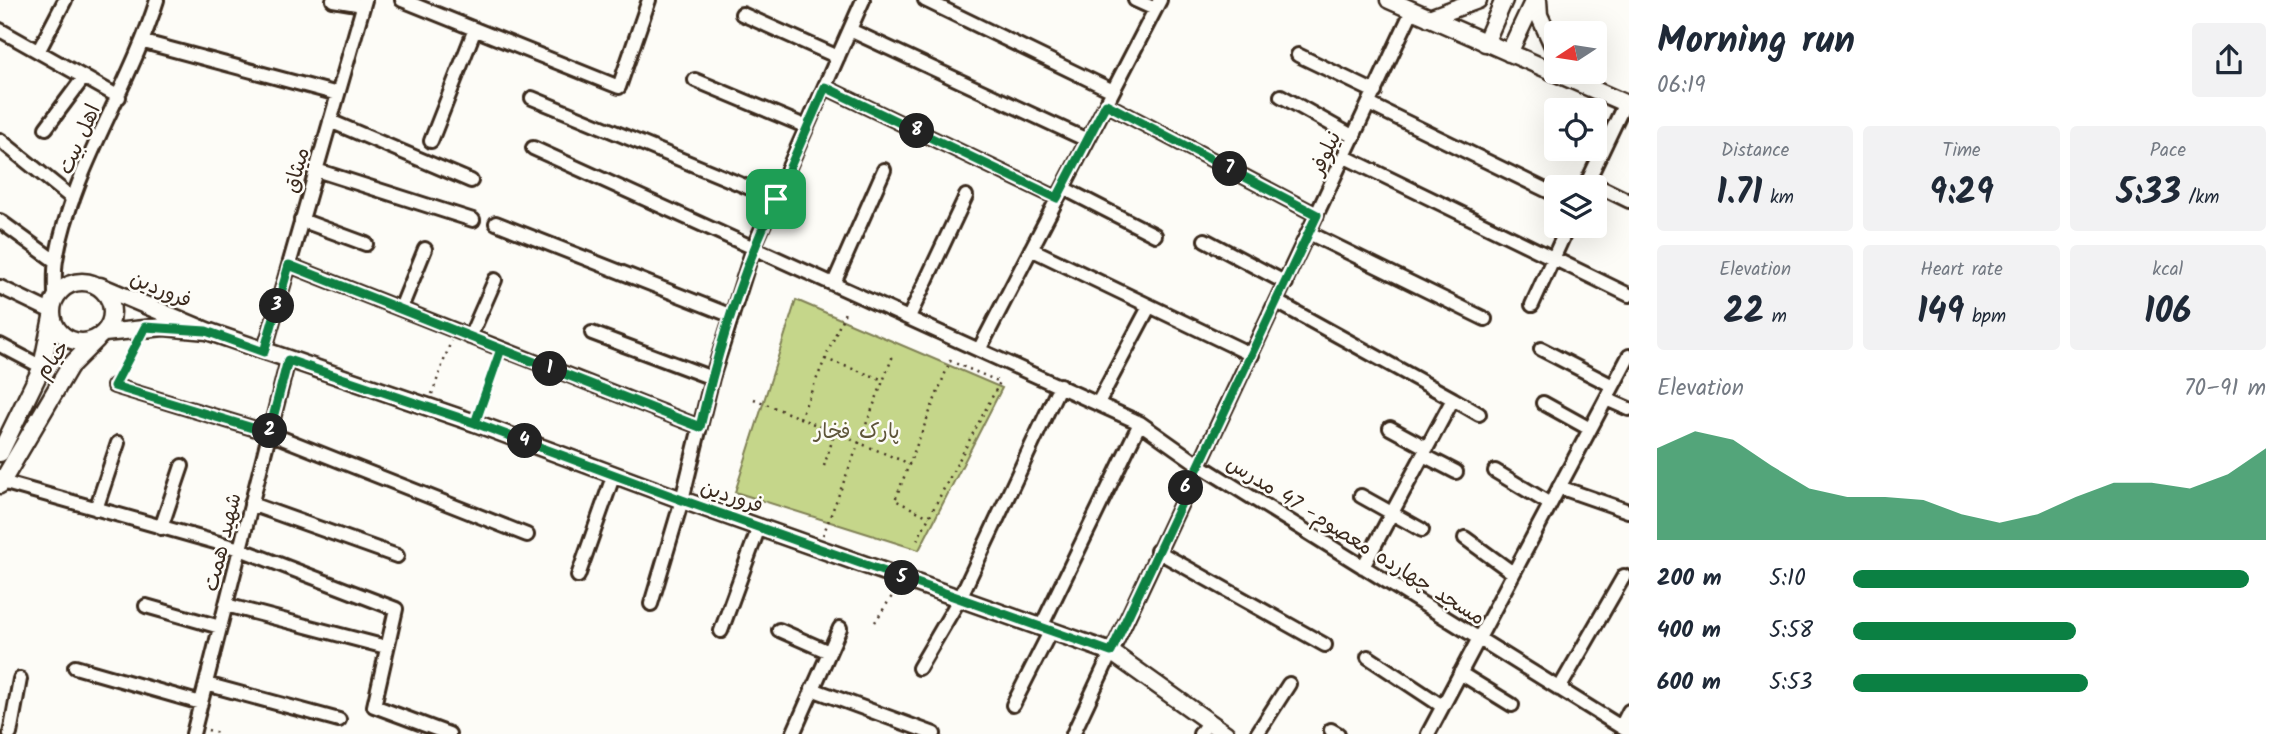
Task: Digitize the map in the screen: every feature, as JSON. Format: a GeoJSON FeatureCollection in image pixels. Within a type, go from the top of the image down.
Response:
{"type":"FeatureCollection","features":[{"type":"Feature","properties":{"kind":"street"},"geometry":{"type":"LineString","coordinates":[[39,50],[65,0]]}},
{"type":"Feature","properties":{"kind":"street","name":"اهل بیت"},"geometry":{"type":"LineString","coordinates":[[53,309],[55,261],[73,199],[144,42],[156,0]]}},
{"type":"Feature","properties":{"kind":"street"},"geometry":{"type":"LineString","coordinates":[[333,0],[364,3]]}},
{"type":"Feature","properties":{"kind":"street"},"geometry":{"type":"LineString","coordinates":[[402,0],[618,87],[649,0]]}},
{"type":"Feature","properties":{"kind":"street"},"geometry":{"type":"LineString","coordinates":[[651,604],[682,500],[712,378],[754,246],[863,0]]}},
{"type":"Feature","properties":{"kind":"street"},"geometry":{"type":"LineString","coordinates":[[925,0],[1113,90]]}},
{"type":"Feature","properties":{"kind":"street"},"geometry":{"type":"LineString","coordinates":[[979,350],[1157,5],[1135,0]]}},
{"type":"Feature","properties":{"kind":"street"},"geometry":{"type":"LineString","coordinates":[[1389,0],[1485,43],[1544,66]]}},
{"type":"Feature","properties":{"kind":"street"},"geometry":{"type":"LineString","coordinates":[[1429,18],[1478,0]]}},
{"type":"Feature","properties":{"kind":"street"},"geometry":{"type":"LineString","coordinates":[[1485,43],[1504,0]]}},
{"type":"Feature","properties":{"kind":"street"},"geometry":{"type":"LineString","coordinates":[[1509,53],[1536,0]]}},
{"type":"Feature","properties":{"kind":"street"},"geometry":{"type":"LineString","coordinates":[[1536,0],[1544,26]]}},
{"type":"Feature","properties":{"kind":"street","name":"میثاق"},"geometry":{"type":"LineString","coordinates":[[264,352],[364,3]]}},
{"type":"Feature","properties":{"kind":"street","name":"نیلوفر"},"geometry":{"type":"LineString","coordinates":[[1073,734],[1412,11]]}},
{"type":"Feature","properties":{"kind":"street"},"geometry":{"type":"LineString","coordinates":[[742,14],[838,57]]}},
{"type":"Feature","properties":{"kind":"street"},"geometry":{"type":"LineString","coordinates":[[431,141],[475,29]]}},
{"type":"Feature","properties":{"kind":"street"},"geometry":{"type":"LineString","coordinates":[[0,30],[119,97]]}},
{"type":"Feature","properties":{"kind":"street"},"geometry":{"type":"LineString","coordinates":[[850,30],[1087,140]]}},
{"type":"Feature","properties":{"kind":"street"},"geometry":{"type":"LineString","coordinates":[[144,42],[338,94]]}},
{"type":"Feature","properties":{"kind":"street"},"geometry":{"type":"LineString","coordinates":[[1298,55],[1372,98],[1544,189]]}},
{"type":"Feature","properties":{"kind":"street"},"geometry":{"type":"LineString","coordinates":[[46,128],[85,77]]}},
{"type":"Feature","properties":{"kind":"street"},"geometry":{"type":"LineString","coordinates":[[695,80],[807,127]]}},
{"type":"Feature","properties":{"kind":"street"},"geometry":{"type":"LineString","coordinates":[[1588,84],[1627,104],[1591,175]]}},
{"type":"Feature","properties":{"kind":"street"},"geometry":{"type":"LineString","coordinates":[[825,87],[1156,235]]}},
{"type":"Feature","properties":{"kind":"street"},"geometry":{"type":"LineString","coordinates":[[1281,96],[1354,137]]}},
{"type":"Feature","properties":{"kind":"street"},"geometry":{"type":"LineString","coordinates":[[531,98],[776,199]]}},
{"type":"Feature","properties":{"kind":"street"},"geometry":{"type":"LineString","coordinates":[[1106,104],[1317,215]]}},
{"type":"Feature","properties":{"kind":"street"},"geometry":{"type":"LineString","coordinates":[[330,121],[471,181]]}},
{"type":"Feature","properties":{"kind":"street"},"geometry":{"type":"LineString","coordinates":[[0,140],[73,199]]}},
{"type":"Feature","properties":{"kind":"street","name":"مسجد چهارده معصوم- 47 مدرس"},"geometry":{"type":"LineString","coordinates":[[533,148],[1060,385],[1140,424],[1198,464],[1625,729]]}},
{"type":"Feature","properties":{"kind":"street"},"geometry":{"type":"LineString","coordinates":[[1345,157],[1629,295]]}},
{"type":"Feature","properties":{"kind":"street"},"geometry":{"type":"LineString","coordinates":[[316,170],[472,220]]}},
{"type":"Feature","properties":{"kind":"street"},"geometry":{"type":"LineString","coordinates":[[834,283],[884,170]]}},
{"type":"Feature","properties":{"kind":"street"},"geometry":{"type":"LineString","coordinates":[[1607,192],[1629,201]]}},
{"type":"Feature","properties":{"kind":"street"},"geometry":{"type":"LineString","coordinates":[[909,317],[966,196]]}},
{"type":"Feature","properties":{"kind":"street"},"geometry":{"type":"LineString","coordinates":[[302,220],[366,244]]}},
{"type":"Feature","properties":{"kind":"street"},"geometry":{"type":"LineString","coordinates":[[0,221],[55,261]]}},
{"type":"Feature","properties":{"kind":"street"},"geometry":{"type":"LineString","coordinates":[[496,223],[732,316]]}},
{"type":"Feature","properties":{"kind":"street"},"geometry":{"type":"LineString","coordinates":[[1309,233],[1485,319]]}},
{"type":"Feature","properties":{"kind":"street"},"geometry":{"type":"LineString","coordinates":[[1532,306],[1563,238]]}},
{"type":"Feature","properties":{"kind":"street"},"geometry":{"type":"LineString","coordinates":[[1205,240],[1286,282]]}},
{"type":"Feature","properties":{"kind":"street"},"geometry":{"type":"LineString","coordinates":[[401,308],[425,249]]}},
{"type":"Feature","properties":{"kind":"street"},"geometry":{"type":"LineString","coordinates":[[1031,249],[1252,355]]}},
{"type":"Feature","properties":{"kind":"street"},"geometry":{"type":"LineString","coordinates":[[289,265],[700,427]]}},
{"type":"Feature","properties":{"kind":"street"},"geometry":{"type":"LineString","coordinates":[[470,337],[495,280]]}},
{"type":"Feature","properties":{"kind":"street"},"geometry":{"type":"LineString","coordinates":[[80,281],[100,286],[111,300],[113,309],[109,326],[102,335],[86,342],[71,340],[58,330],[53,309],[70,284],[80,281]]}},
{"type":"Feature","properties":{"kind":"street","name":"فروردین"},"geometry":{"type":"LineString","coordinates":[[100,286],[206,331],[264,352],[475,423],[682,500],[1111,652],[1204,728],[1226,734]]}},
{"type":"Feature","properties":{"kind":"street"},"geometry":{"type":"LineString","coordinates":[[0,287],[53,309]]}},
{"type":"Feature","properties":{"kind":"street"},"geometry":{"type":"LineString","coordinates":[[1277,302],[1479,414]]}},
{"type":"Feature","properties":{"kind":"street"},"geometry":{"type":"LineString","coordinates":[[1098,403],[1149,307]]}},
{"type":"Feature","properties":{"kind":"street","name":"خیام"},"geometry":{"type":"LineString","coordinates":[[0,453],[42,367],[53,309]]}},
{"type":"Feature","properties":{"kind":"street","name":"فروردین"},"geometry":{"type":"LineString","coordinates":[[102,335],[145,327],[206,331]]}},
{"type":"Feature","properties":{"kind":"street"},"geometry":{"type":"LineString","coordinates":[[592,334],[712,378]]}},
{"type":"Feature","properties":{"kind":"street","name":"خیام"},"geometry":{"type":"LineString","coordinates":[[1,483],[70,366],[102,335]]}},
{"type":"Feature","properties":{"kind":"street"},"geometry":{"type":"LineString","coordinates":[[0,345],[42,367]]}},
{"type":"Feature","properties":{"kind":"street"},"geometry":{"type":"LineString","coordinates":[[1541,349],[1613,386]]}},
{"type":"Feature","properties":{"kind":"street"},"geometry":{"type":"LineString","coordinates":[[1427,734],[1629,356]]}},
{"type":"Feature","properties":{"kind":"street","name":"شهید همت"},"geometry":{"type":"LineString","coordinates":[[193,734],[288,360]]}},
{"type":"Feature","properties":{"kind":"street"},"geometry":{"type":"LineString","coordinates":[[919,668],[960,598],[1060,385]]}},
{"type":"Feature","properties":{"kind":"street"},"geometry":{"type":"LineString","coordinates":[[114,386],[269,433],[527,535]]}},
{"type":"Feature","properties":{"kind":"street"},"geometry":{"type":"LineString","coordinates":[[1363,567],[1453,399]]}},
{"type":"Feature","properties":{"kind":"street"},"geometry":{"type":"LineString","coordinates":[[1606,399],[1629,409]]}},
{"type":"Feature","properties":{"kind":"street"},"geometry":{"type":"LineString","coordinates":[[1543,403],[1590,429]]}},
{"type":"Feature","properties":{"kind":"street"},"geometry":{"type":"LineString","coordinates":[[1013,705],[1140,424]]}},
{"type":"Feature","properties":{"kind":"street"},"geometry":{"type":"LineString","coordinates":[[1390,428],[1456,472]]}},
{"type":"Feature","properties":{"kind":"street"},"geometry":{"type":"LineString","coordinates":[[96,509],[118,443]]}},
{"type":"Feature","properties":{"kind":"street"},"geometry":{"type":"LineString","coordinates":[[161,528],[182,466]]}},
{"type":"Feature","properties":{"kind":"street"},"geometry":{"type":"LineString","coordinates":[[1494,471],[1550,504]]}},
{"type":"Feature","properties":{"kind":"street"},"geometry":{"type":"LineString","coordinates":[[579,576],[614,474]]}},
{"type":"Feature","properties":{"kind":"street"},"geometry":{"type":"LineString","coordinates":[[1,483],[240,550],[396,610],[374,706],[449,734]]}},
{"type":"Feature","properties":{"kind":"street"},"geometry":{"type":"LineString","coordinates":[[1559,486],[1628,511]]}},
{"type":"Feature","properties":{"kind":"street"},"geometry":{"type":"LineString","coordinates":[[1361,496],[1422,530]]}},
{"type":"Feature","properties":{"kind":"street"},"geometry":{"type":"LineString","coordinates":[[251,504],[397,556]]}},
{"type":"Feature","properties":{"kind":"street"},"geometry":{"type":"LineString","coordinates":[[721,631],[759,527]]}},
{"type":"Feature","properties":{"kind":"street"},"geometry":{"type":"LineString","coordinates":[[1465,538],[1513,573]]}},
{"type":"Feature","properties":{"kind":"street"},"geometry":{"type":"LineString","coordinates":[[1157,551],[1325,645]]}},
{"type":"Feature","properties":{"kind":"street"},"geometry":{"type":"LineString","coordinates":[[1559,689],[1624,576]]}},
{"type":"Feature","properties":{"kind":"street"},"geometry":{"type":"LineString","coordinates":[[146,606],[220,627]]}},
{"type":"Feature","properties":{"kind":"street"},"geometry":{"type":"LineString","coordinates":[[226,606],[386,647]]}},
{"type":"Feature","properties":{"kind":"street"},"geometry":{"type":"LineString","coordinates":[[793,734],[840,628]]}},
{"type":"Feature","properties":{"kind":"street"},"geometry":{"type":"LineString","coordinates":[[779,630],[829,652]]}},
{"type":"Feature","properties":{"kind":"street"},"geometry":{"type":"LineString","coordinates":[[1368,657],[1442,706]]}},
{"type":"Feature","properties":{"kind":"street"},"geometry":{"type":"LineString","coordinates":[[75,667],[201,703]]}},
{"type":"Feature","properties":{"kind":"street"},"geometry":{"type":"LineString","coordinates":[[1460,673],[1512,705]]}},
{"type":"Feature","properties":{"kind":"street"},"geometry":{"type":"LineString","coordinates":[[10,734],[20,679]]}},
{"type":"Feature","properties":{"kind":"street"},"geometry":{"type":"LineString","coordinates":[[206,684],[339,720]]}},
{"type":"Feature","properties":{"kind":"street"},"geometry":{"type":"LineString","coordinates":[[1257,734],[1289,684]]}},
{"type":"Feature","properties":{"kind":"street"},"geometry":{"type":"LineString","coordinates":[[812,689],[934,734]]}},
{"type":"Feature","properties":{"kind":"street"},"geometry":{"type":"LineString","coordinates":[[1625,729],[1629,711]]}},
{"type":"Feature","properties":{"kind":"path"},"geometry":{"type":"LineString","coordinates":[[800,418],[846,310]]}},
{"type":"Feature","properties":{"kind":"path"},"geometry":{"type":"LineString","coordinates":[[114,386],[145,327]]}},
{"type":"Feature","properties":{"kind":"path"},"geometry":{"type":"LineString","coordinates":[[427,407],[455,331]]}},
{"type":"Feature","properties":{"kind":"path"},"geometry":{"type":"LineString","coordinates":[[475,423],[501,349]]}},
{"type":"Feature","properties":{"kind":"path"},"geometry":{"type":"LineString","coordinates":[[818,548],[894,353]]}},
{"type":"Feature","properties":{"kind":"path"},"geometry":{"type":"LineString","coordinates":[[825,359],[884,380]]}},
{"type":"Feature","properties":{"kind":"path"},"geometry":{"type":"LineString","coordinates":[[917,540],[1000,382],[950,361],[895,500],[929,517]]}},
{"type":"Feature","properties":{"kind":"path"},"geometry":{"type":"LineString","coordinates":[[754,399],[910,464]]}},
{"type":"Feature","properties":{"kind":"path"},"geometry":{"type":"LineString","coordinates":[[824,466],[835,432]]}},
{"type":"Feature","properties":{"kind":"path"},"geometry":{"type":"LineString","coordinates":[[876,622],[904,578]]}},
{"type":"Feature","properties":{"kind":"green space","name":"پارک فخار"},"geometry":{"type":"Polygon","coordinates":[[[796,300],[1002,388],[919,550],[735,492],[796,300]]]}},
{"type":"Feature","properties":{"kind":"route"},"geometry":{"type":"LineString","coordinates":[[776,199],[754,246],[712,378],[700,427],[501,349],[475,423],[288,360],[269,433],[114,386],[145,327],[206,331],[264,352],[289,265],[501,349],[475,423],[682,500],[1111,652],[1317,215],[1106,104],[1057,198],[825,87],[776,199]]}}]}
